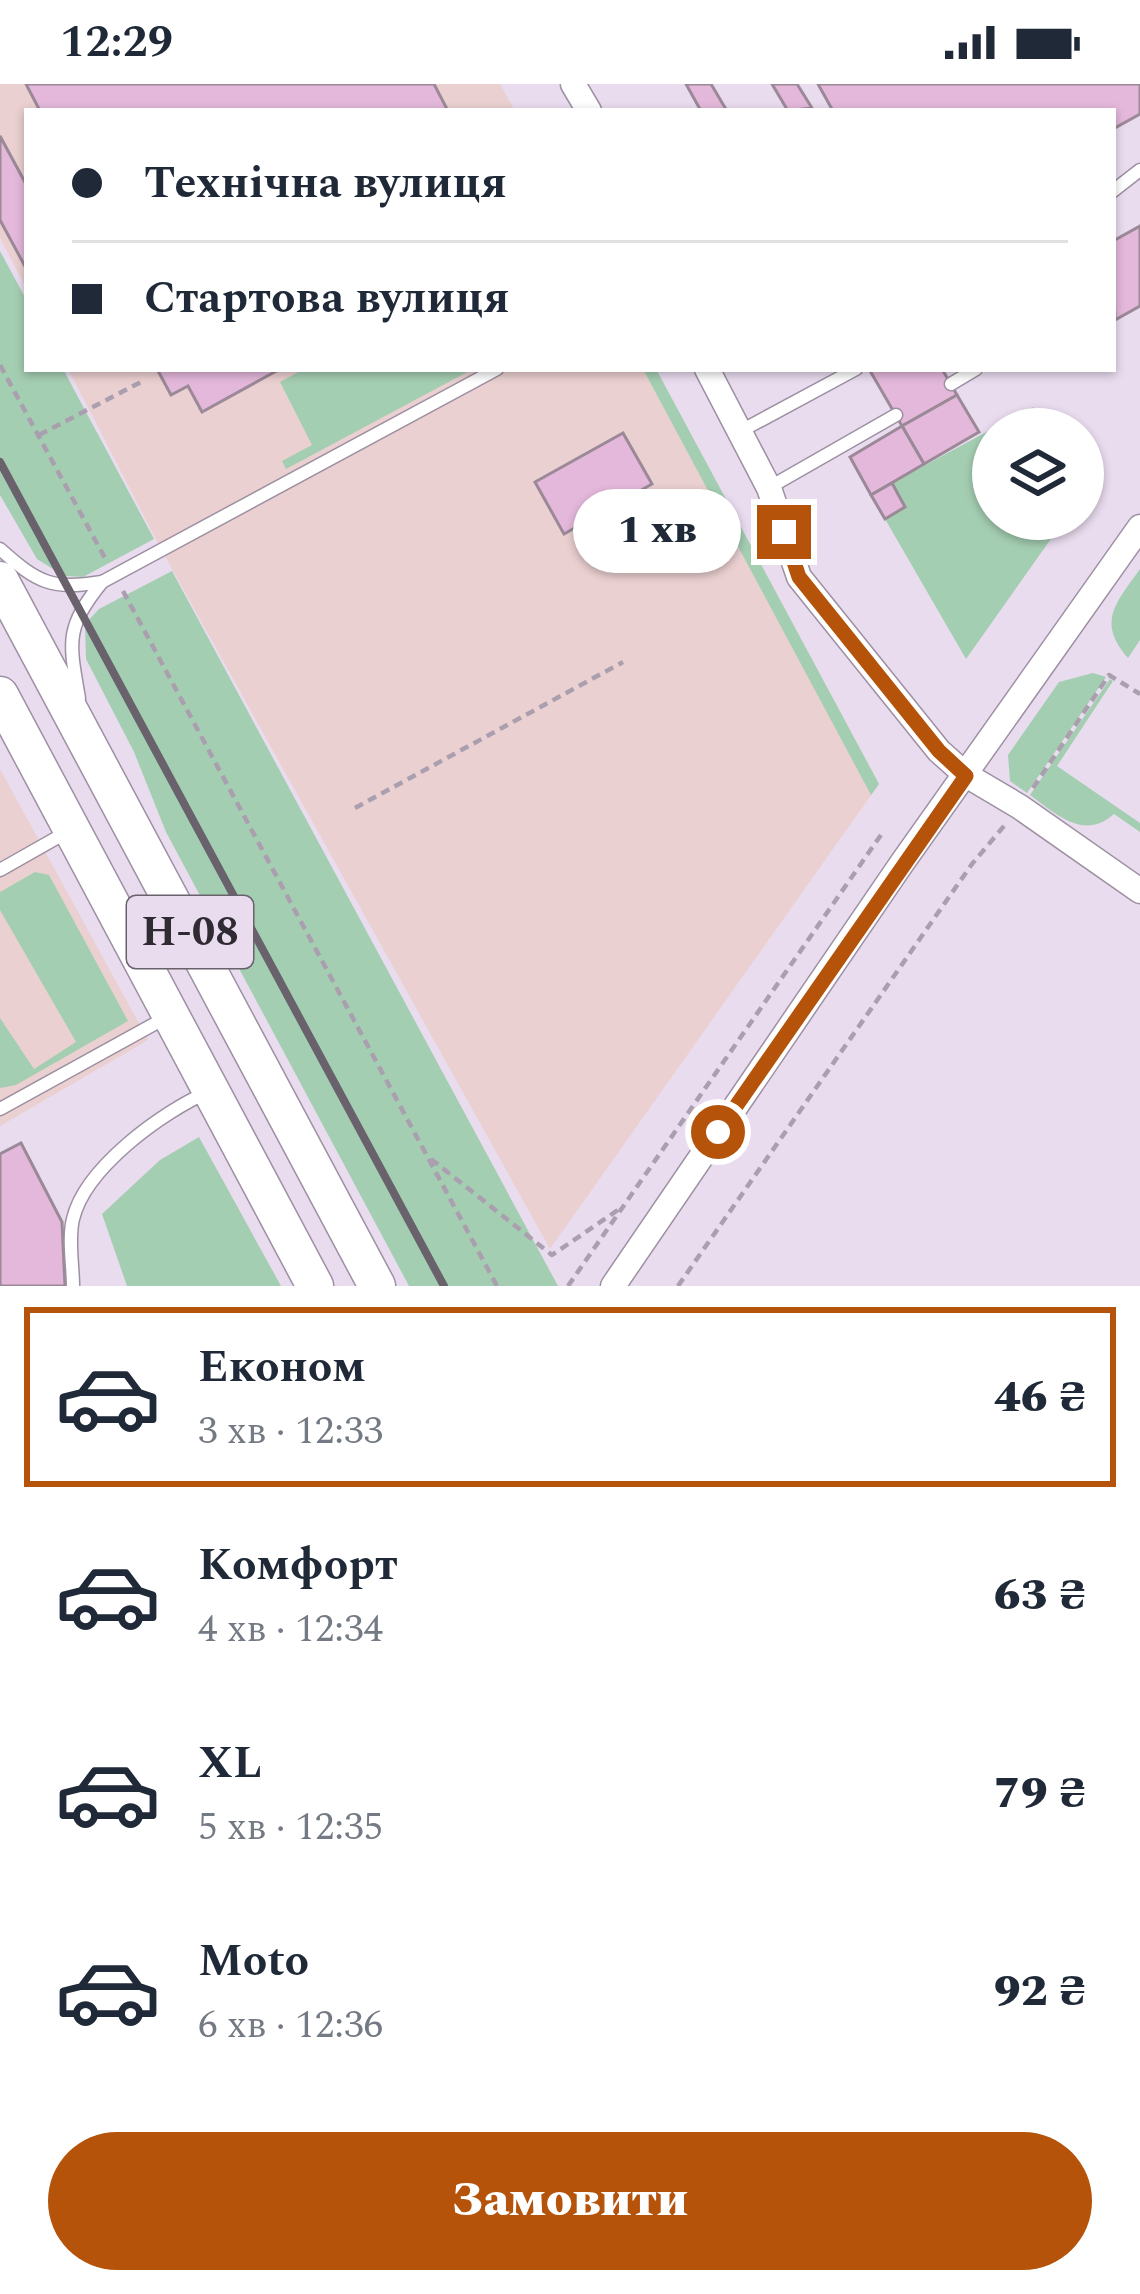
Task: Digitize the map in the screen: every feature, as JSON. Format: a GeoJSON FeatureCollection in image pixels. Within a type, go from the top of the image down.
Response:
{"type":"FeatureCollection","features":[{"type":"Feature","properties":{"kind":"main road","name":"Н-08"},"geometry":{"type":"LineString","coordinates":[[0,580],[377,1286]]}},
{"type":"Feature","properties":{"kind":"main road","name":"Н-08"},"geometry":{"type":"LineString","coordinates":[[0,695],[315,1286]]}},
{"type":"Feature","properties":{"kind":"street"},"geometry":{"type":"LineString","coordinates":[[709,372],[769,488],[799,577],[939,751],[966,776],[1020,807],[1140,891]]}},
{"type":"Feature","properties":{"kind":"street"},"geometry":{"type":"LineString","coordinates":[[613,1286],[1140,527]]}},
{"type":"Feature","properties":{"kind":"lane"},"geometry":{"type":"LineString","coordinates":[[0,549],[46,583],[68,587],[108,579],[491,372]]}},
{"type":"Feature","properties":{"kind":"lane"},"geometry":{"type":"LineString","coordinates":[[739,432],[850,372]]}},
{"type":"Feature","properties":{"kind":"lane"},"geometry":{"type":"LineString","coordinates":[[951,384],[971,372]]}},
{"type":"Feature","properties":{"kind":"lane"},"geometry":{"type":"LineString","coordinates":[[769,488],[896,415]]}},
{"type":"Feature","properties":{"kind":"lane"},"geometry":{"type":"LineString","coordinates":[[85,734],[71,636],[79,610],[108,579]]}},
{"type":"Feature","properties":{"kind":"lane"},"geometry":{"type":"LineString","coordinates":[[0,870],[72,829]]}},
{"type":"Feature","properties":{"kind":"lane"},"geometry":{"type":"LineString","coordinates":[[0,1109],[171,1015]]}},
{"type":"Feature","properties":{"kind":"lane"},"geometry":{"type":"LineString","coordinates":[[73,1286],[73,1220],[87,1190],[106,1164],[180,1104],[211,1090]]}},
{"type":"Feature","properties":{"kind":"path"},"geometry":{"type":"LineString","coordinates":[[0,365],[108,579],[497,1286]]}},
{"type":"Feature","properties":{"kind":"path"},"geometry":{"type":"LineString","coordinates":[[38,435],[141,382]]}},
{"type":"Feature","properties":{"kind":"path"},"geometry":{"type":"LineString","coordinates":[[355,808],[623,662]]}},
{"type":"Feature","properties":{"kind":"path"},"geometry":{"type":"LineString","coordinates":[[678,1286],[1109,675],[1140,694]]}},
{"type":"Feature","properties":{"kind":"path"},"geometry":{"type":"LineString","coordinates":[[568,1286],[883,832]]}},
{"type":"Feature","properties":{"kind":"path"},"geometry":{"type":"LineString","coordinates":[[427,1155],[552,1255],[623,1207]]}},
{"type":"Feature","properties":{"kind":"shaded area"},"geometry":{"type":"Polygon","coordinates":[[[0,84],[500,84],[513,108],[24,108],[24,284],[0,238],[0,84]]]}},
{"type":"Feature","properties":{"kind":"shaded area"},"geometry":{"type":"Polygon","coordinates":[[[70,372],[658,372],[879,784],[550,1249],[162,551],[70,372]]]}},
{"type":"Feature","properties":{"kind":"shaded area"},"geometry":{"type":"Polygon","coordinates":[[[0,769],[148,1040],[0,1126],[0,769]]]}},
{"type":"Feature","properties":{"kind":"green space"},"geometry":{"type":"Polygon","coordinates":[[[0,251],[24,295],[24,372],[65,372],[154,539],[83,577],[64,576],[37,559],[0,495],[0,251]]]}},
{"type":"Feature","properties":{"kind":"green space"},"geometry":{"type":"Polygon","coordinates":[[[298,372],[467,372],[286,469],[282,461],[312,445],[280,382],[298,372]]]}},
{"type":"Feature","properties":{"kind":"green space"},"geometry":{"type":"Polygon","coordinates":[[[645,372],[658,372],[879,784],[871,795],[645,372]]]}},
{"type":"Feature","properties":{"kind":"green space"},"geometry":{"type":"Polygon","coordinates":[[[972,440],[972,540],[1050,540],[966,659],[885,519],[905,507],[892,483],[972,440]]]}},
{"type":"Feature","properties":{"kind":"green space"},"geometry":{"type":"Polygon","coordinates":[[[1140,569],[1140,640],[1128,658],[1113,633],[1113,612],[1140,569]]]}},
{"type":"Feature","properties":{"kind":"green space"},"geometry":{"type":"Polygon","coordinates":[[[172,571],[558,1286],[409,1286],[166,832],[134,752],[86,659],[85,624],[99,609],[172,571]]]}},
{"type":"Feature","properties":{"kind":"green space"},"geometry":{"type":"Polygon","coordinates":[[[1093,673],[1106,677],[1027,793],[1010,781],[1008,755],[1059,682],[1093,673]]]}},
{"type":"Feature","properties":{"kind":"green space"},"geometry":{"type":"Polygon","coordinates":[[[1110,679],[1113,681],[1057,766],[1140,823],[1140,832],[1114,814],[1092,825],[1070,822],[1030,795],[1110,679]]]}},
{"type":"Feature","properties":{"kind":"green space"},"geometry":{"type":"Polygon","coordinates":[[[35,872],[49,875],[128,1021],[16,1085],[0,1088],[0,1018],[34,1069],[76,1042],[0,910],[0,892],[35,872]]]}},
{"type":"Feature","properties":{"kind":"green space"},"geometry":{"type":"Polygon","coordinates":[[[199,1137],[281,1286],[127,1286],[102,1214],[160,1160],[199,1137]]]}},
{"type":"Feature","properties":{"kind":"building"},"geometry":{"type":"Polygon","coordinates":[[[26,84],[434,84],[446,108],[38,108],[26,84]]]}},
{"type":"Feature","properties":{"kind":"building"},"geometry":{"type":"Polygon","coordinates":[[[686,84],[711,84],[725,108],[699,108],[686,84]]]}},
{"type":"Feature","properties":{"kind":"building"},"geometry":{"type":"Polygon","coordinates":[[[772,84],[797,84],[812,108],[786,108],[772,84]]]}},
{"type":"Feature","properties":{"kind":"building"},"geometry":{"type":"Polygon","coordinates":[[[818,84],[1140,84],[1140,114],[1116,127],[1116,108],[831,108],[818,84]]]}},
{"type":"Feature","properties":{"kind":"building"},"geometry":{"type":"Polygon","coordinates":[[[0,136],[24,180],[24,264],[0,220],[0,136]]]}},
{"type":"Feature","properties":{"kind":"building"},"geometry":{"type":"Polygon","coordinates":[[[1140,226],[1140,306],[1116,319],[1116,239],[1140,226]]]}},
{"type":"Feature","properties":{"kind":"building"},"geometry":{"type":"Polygon","coordinates":[[[159,372],[275,372],[202,412],[188,386],[171,395],[159,372]]]}},
{"type":"Feature","properties":{"kind":"building"},"geometry":{"type":"Polygon","coordinates":[[[871,372],[944,372],[957,395],[902,426],[871,372]]]}},
{"type":"Feature","properties":{"kind":"building"},"geometry":{"type":"Polygon","coordinates":[[[957,395],[972,420],[972,436],[924,464],[902,426],[957,395]]]}},
{"type":"Feature","properties":{"kind":"building"},"geometry":{"type":"Polygon","coordinates":[[[902,426],[924,464],[871,495],[850,457],[902,426]]]}},
{"type":"Feature","properties":{"kind":"building"},"geometry":{"type":"Polygon","coordinates":[[[623,433],[652,484],[564,534],[535,482],[623,433]]]}},
{"type":"Feature","properties":{"kind":"building"},"geometry":{"type":"Polygon","coordinates":[[[892,483],[905,507],[885,519],[871,495],[892,483]]]}},
{"type":"Feature","properties":{"kind":"building"},"geometry":{"type":"Polygon","coordinates":[[[21,1143],[62,1222],[65,1286],[0,1286],[0,1154],[21,1143]]]}},
{"type":"Feature","properties":{"kind":"railway"},"geometry":{"type":"LineString","coordinates":[[0,462],[444,1286]]}},
{"type":"Feature","properties":{"kind":"route"},"geometry":{"type":"LineString","coordinates":[[718,1132],[966,776],[939,751],[799,577],[784,532]]}}]}
